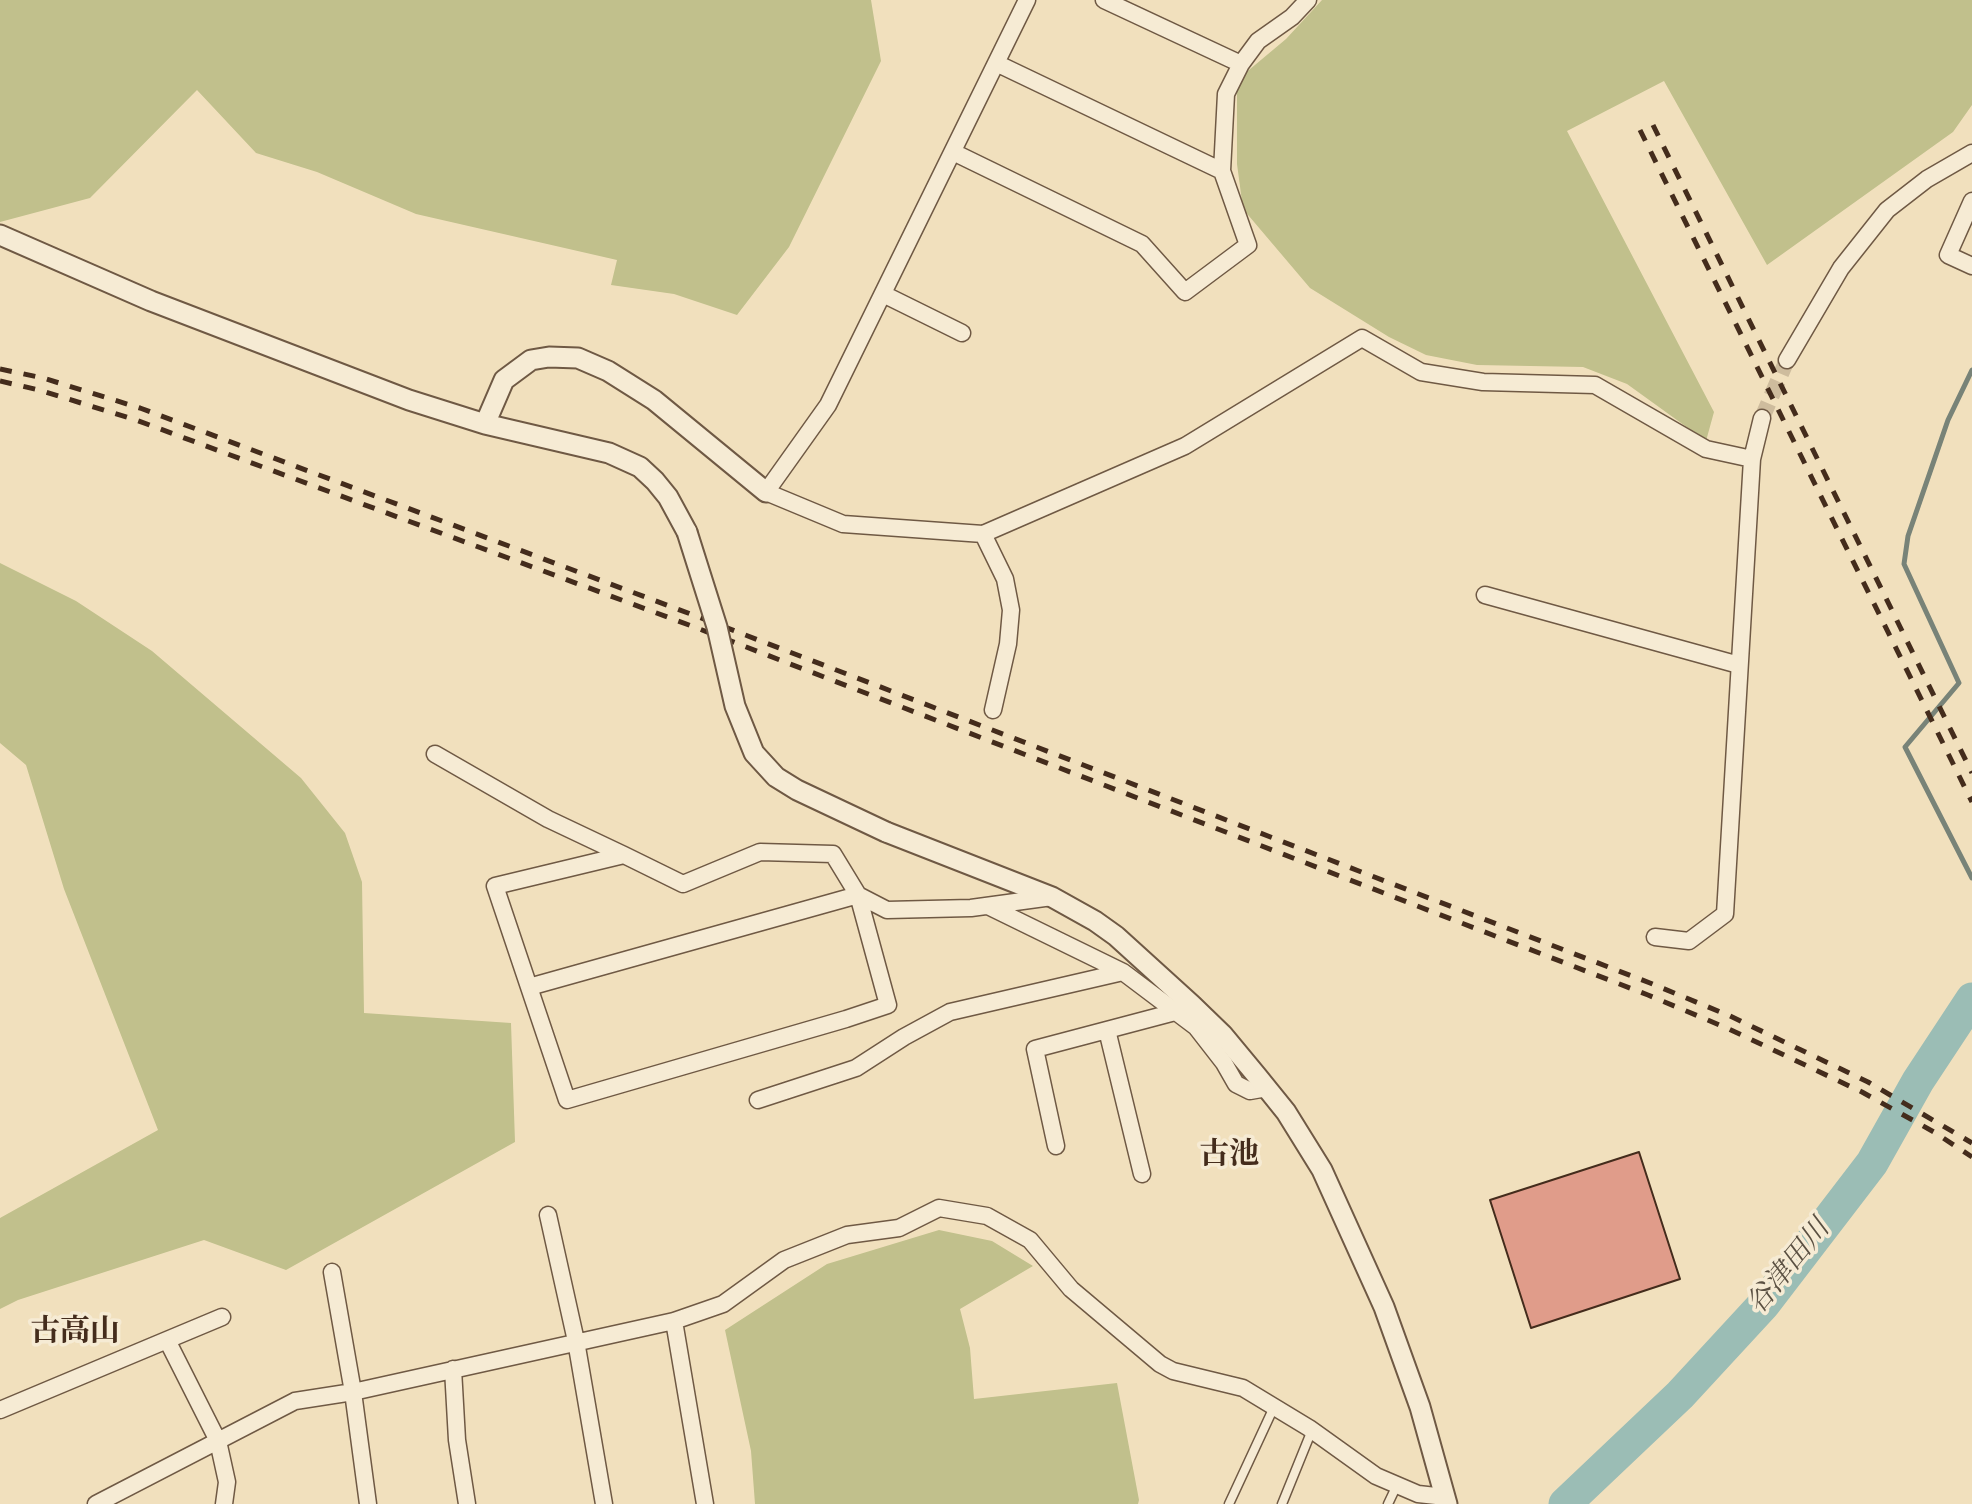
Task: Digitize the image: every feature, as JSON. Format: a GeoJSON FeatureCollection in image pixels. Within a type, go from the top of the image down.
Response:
{"type":"FeatureCollection","features":[{"type":"Feature","properties":{"kind":"street"},"geometry":{"type":"LineString","coordinates":[[766,492],[828,405],[1027,0]]}},
{"type":"Feature","properties":{"kind":"street"},"geometry":{"type":"LineString","coordinates":[[1104,0],[1138,7],[1241,64]]}},
{"type":"Feature","properties":{"kind":"street"},"geometry":{"type":"LineString","coordinates":[[953,152],[1142,244],[1185,292],[1248,245],[1222,171],[1226,94],[1241,64],[1258,41],[1292,17],[1308,0]]}},
{"type":"Feature","properties":{"kind":"street"},"geometry":{"type":"LineString","coordinates":[[996,63],[1222,171]]}},
{"type":"Feature","properties":{"kind":"street"},"geometry":{"type":"LineString","coordinates":[[1787,360],[1841,268],[1887,210],[1927,179],[1972,153]]}},
{"type":"Feature","properties":{"kind":"street"},"geometry":{"type":"LineString","coordinates":[[1972,201],[1948,255],[1972,266]]}},
{"type":"Feature","properties":{"kind":"street"},"geometry":{"type":"LineString","coordinates":[[0,235],[240,337],[409,400],[485,424],[585,446],[640,467],[668,497],[687,532],[717,627],[735,706],[754,753],[776,777],[797,790],[886,832],[1052,898],[1116,936],[1223,1035],[1286,1112],[1322,1170],[1384,1307],[1420,1407],[1446,1500],[1418,1494],[1376,1476],[1312,1430],[1243,1388],[1173,1371],[1160,1364],[1071,1289],[1030,1240],[987,1216],[939,1208],[899,1228],[847,1235],[784,1260],[723,1304],[674,1321],[576,1340],[352,1392],[295,1401],[96,1504]]}},
{"type":"Feature","properties":{"kind":"street"},"geometry":{"type":"LineString","coordinates":[[883,294],[962,333]]}},
{"type":"Feature","properties":{"kind":"street"},"geometry":{"type":"LineString","coordinates":[[485,424],[503,380],[531,360],[549,357],[578,358],[608,370],[654,400],[766,492],[843,524],[983,534],[1185,446],[1362,338],[1421,372],[1483,382],[1595,385],[1706,449],[1752,459]]}},
{"type":"Feature","properties":{"kind":"street"},"geometry":{"type":"LineString","coordinates":[[1655,937],[1689,941],[1724,914],[1752,459],[1762,418]]}},
{"type":"Feature","properties":{"kind":"street"},"geometry":{"type":"LineString","coordinates":[[983,534],[1005,579],[1011,610],[1008,644],[993,710]]}},
{"type":"Feature","properties":{"kind":"street"},"geometry":{"type":"LineString","coordinates":[[1485,595],[1739,665]]}},
{"type":"Feature","properties":{"kind":"street"},"geometry":{"type":"LineString","coordinates":[[435,754],[548,819],[624,855],[683,884],[760,852],[833,854],[858,895],[888,1005],[567,1100],[495,886],[624,855]]}},
{"type":"Feature","properties":{"kind":"street"},"geometry":{"type":"LineString","coordinates":[[529,987],[858,895],[887,909],[988,906],[1052,898]]}},
{"type":"Feature","properties":{"kind":"street"},"geometry":{"type":"LineString","coordinates":[[988,906],[1123,972],[1196,1027],[1209,1040],[1236,1084],[1250,1091],[1267,1088]]}},
{"type":"Feature","properties":{"kind":"street"},"geometry":{"type":"LineString","coordinates":[[758,1100],[856,1068],[950,1012],[1123,972]]}},
{"type":"Feature","properties":{"kind":"street"},"geometry":{"type":"LineString","coordinates":[[1056,1146],[1035,1049],[1175,1012]]}},
{"type":"Feature","properties":{"kind":"street"},"geometry":{"type":"LineString","coordinates":[[1107,1030],[1142,1174]]}},
{"type":"Feature","properties":{"kind":"street"},"geometry":{"type":"LineString","coordinates":[[548,1215],[576,1340],[604,1504]]}},
{"type":"Feature","properties":{"kind":"street"},"geometry":{"type":"LineString","coordinates":[[332,1272],[368,1504]]}},
{"type":"Feature","properties":{"kind":"street"},"geometry":{"type":"LineString","coordinates":[[0,1410],[222,1317]]}},
{"type":"Feature","properties":{"kind":"street"},"geometry":{"type":"LineString","coordinates":[[674,1321],[705,1504]]}},
{"type":"Feature","properties":{"kind":"street"},"geometry":{"type":"LineString","coordinates":[[167,1340],[218,1441],[227,1482],[224,1504]]}},
{"type":"Feature","properties":{"kind":"street"},"geometry":{"type":"LineString","coordinates":[[453,1369],[457,1440],[467,1504]]}},
{"type":"Feature","properties":{"kind":"lane"},"geometry":{"type":"LineString","coordinates":[[1229,1504],[1274,1407]]}},
{"type":"Feature","properties":{"kind":"lane"},"geometry":{"type":"LineString","coordinates":[[1282,1504],[1312,1430]]}},
{"type":"Feature","properties":{"kind":"lane"},"geometry":{"type":"LineString","coordinates":[[1388,1504],[1397,1485]]}},
{"type":"Feature","properties":{"kind":"shaded area"},"geometry":{"type":"Polygon","coordinates":[[[0,0],[871,0],[881,61],[789,247],[737,315],[674,294],[611,285],[617,260],[416,214],[317,172],[256,153],[197,90],[90,198],[0,222],[0,0]]]}},
{"type":"Feature","properties":{"kind":"shaded area"},"geometry":{"type":"Polygon","coordinates":[[[1322,0],[1972,0],[1972,105],[1953,132],[1767,265],[1664,81],[1567,131],[1714,412],[1706,441],[1627,384],[1583,367],[1477,365],[1426,355],[1389,337],[1310,288],[1243,209],[1237,164],[1237,80],[1286,39],[1322,0]]]}},
{"type":"Feature","properties":{"kind":"shaded area"},"geometry":{"type":"Polygon","coordinates":[[[0,563],[76,601],[152,651],[301,778],[345,833],[362,882],[364,1013],[511,1023],[515,1142],[286,1270],[204,1240],[18,1300],[0,1309],[0,1218],[158,1130],[64,889],[26,765],[0,743],[0,563]]]}},
{"type":"Feature","properties":{"kind":"shaded area"},"geometry":{"type":"Polygon","coordinates":[[[939,1230],[992,1241],[1033,1266],[960,1309],[970,1348],[974,1399],[1117,1383],[1138,1504],[755,1504],[751,1451],[725,1330],[827,1264],[939,1230]]]}},
{"type":"Feature","properties":{"kind":"building"},"geometry":{"type":"Polygon","coordinates":[[[1639,1152],[1680,1279],[1531,1328],[1490,1200],[1639,1152]]]}},
{"type":"Feature","properties":{"kind":"waterway"},"geometry":{"type":"LineString","coordinates":[[1972,370],[1948,420],[1908,536],[1904,564],[1959,683],[1905,747],[1972,878]]}},
{"type":"Feature","properties":{"kind":"waterway","name":"谷津田川"},"geometry":{"type":"LineString","coordinates":[[1565,1504],[1680,1395],[1764,1304],[1872,1163],[1918,1081],[1972,999]]}},
{"type":"Feature","properties":{"kind":"tunnel"},"geometry":{"type":"LineString","coordinates":[[1762,418],[1787,360]]}},
{"type":"Feature","properties":{"kind":"railway"},"geometry":{"type":"LineString","coordinates":[[1653,125],[1972,773]]}},
{"type":"Feature","properties":{"kind":"railway"},"geometry":{"type":"LineString","coordinates":[[1640,130],[1972,802]]}},
{"type":"Feature","properties":{"kind":"railway"},"geometry":{"type":"LineString","coordinates":[[0,369],[43,378],[140,408],[696,616],[1650,983],[1730,1016],[1868,1082],[1972,1143]]}},
{"type":"Feature","properties":{"kind":"railway"},"geometry":{"type":"LineString","coordinates":[[0,381],[136,420],[697,628],[1648,995],[1729,1029],[1862,1092],[1934,1132],[1972,1157]]}},
{"type":"Feature","properties":{"kind":"district","name":"古池"},"geometry":{"type":"Point","coordinates":[1229,1157]}},
{"type":"Feature","properties":{"kind":"district","name":"古高山"},"geometry":{"type":"Point","coordinates":[75,1334]}}]}
